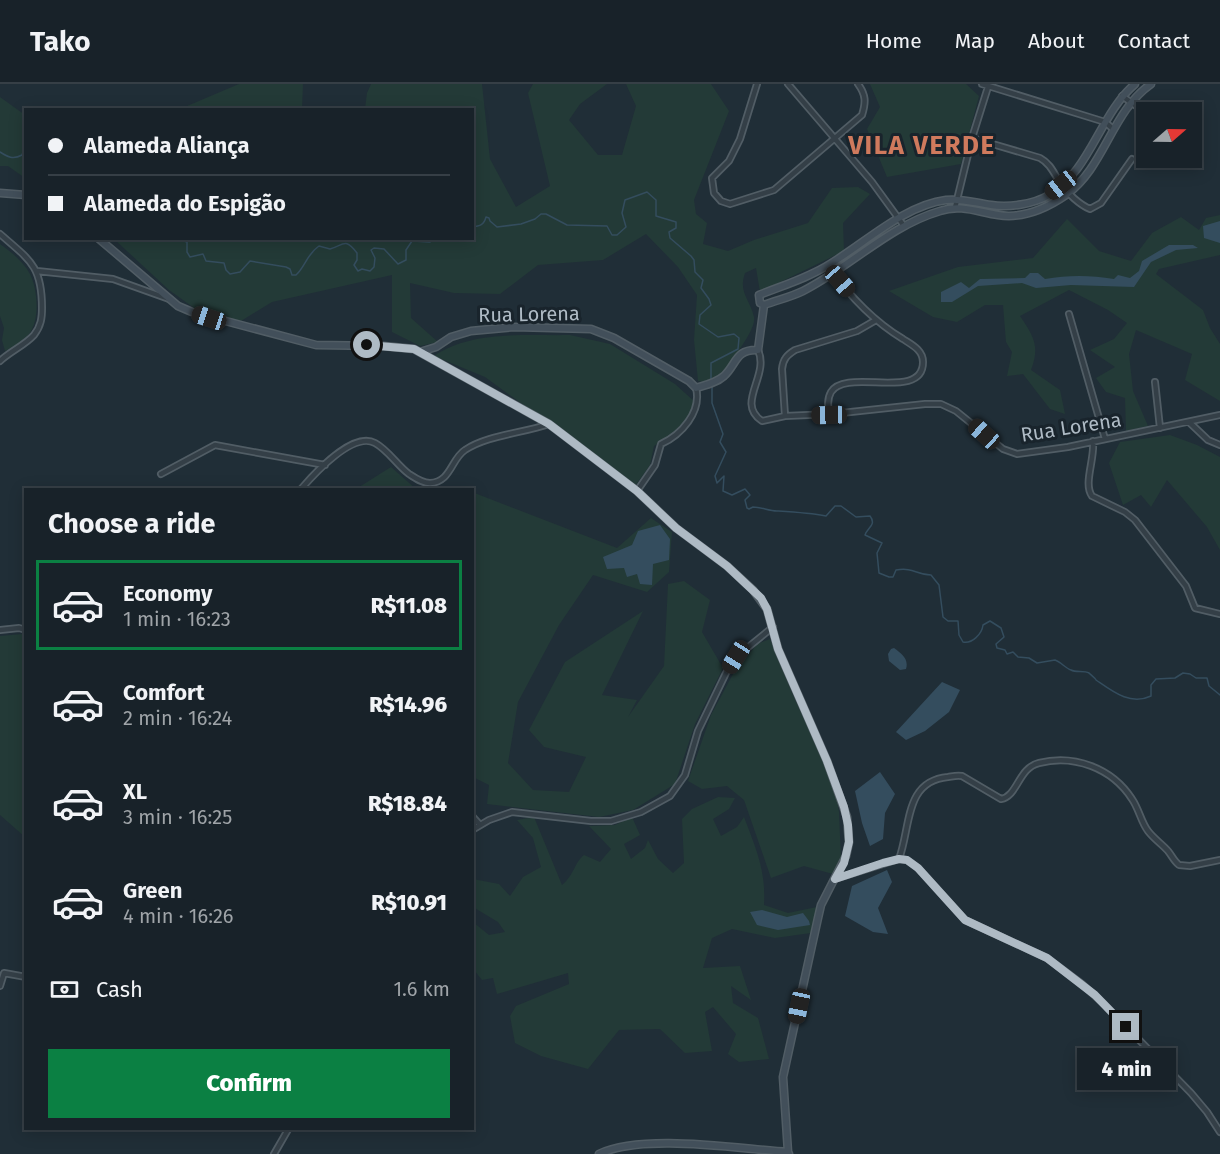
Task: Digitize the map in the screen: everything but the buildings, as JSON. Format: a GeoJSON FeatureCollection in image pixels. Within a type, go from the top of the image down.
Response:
{"type":"FeatureCollection","features":[{"type":"Feature","properties":{"kind":"street"},"geometry":{"type":"LineString","coordinates":[[758,84],[740,139],[729,161],[712,178],[714,193],[721,201],[730,204],[774,190],[862,115],[866,104],[865,96],[858,84]]}},
{"type":"Feature","properties":{"kind":"street"},"geometry":{"type":"LineString","coordinates":[[788,84],[872,182],[904,226]]}},
{"type":"Feature","properties":{"kind":"street"},"geometry":{"type":"LineString","coordinates":[[764,304],[760,303],[759,295],[797,281],[828,266],[899,219],[929,204],[957,199],[994,206],[1016,205],[1048,196],[1078,168],[1122,96],[1135,84]]}},
{"type":"Feature","properties":{"kind":"street"},"geometry":{"type":"LineString","coordinates":[[764,304],[802,292],[904,226],[930,214],[955,208],[1000,216],[1022,215],[1053,204],[1069,192],[1088,172],[1131,102],[1151,84]]}},
{"type":"Feature","properties":{"kind":"street"},"geometry":{"type":"LineString","coordinates":[[955,208],[985,86],[1105,122],[1113,129]]}},
{"type":"Feature","properties":{"kind":"street"},"geometry":{"type":"LineString","coordinates":[[1122,96],[1136,105]]}},
{"type":"Feature","properties":{"kind":"street"},"geometry":{"type":"LineString","coordinates":[[972,138],[1048,162],[1061,185],[1085,207],[1096,208],[1110,193],[1132,159]]}},
{"type":"Feature","properties":{"kind":"street"},"geometry":{"type":"LineString","coordinates":[[0,193],[24,195]]}},
{"type":"Feature","properties":{"kind":"street"},"geometry":{"type":"LineString","coordinates":[[0,234],[25,256],[37,271],[42,294],[41,322],[33,336],[0,361]]}},
{"type":"Feature","properties":{"kind":"street"},"geometry":{"type":"LineString","coordinates":[[100,240],[171,300],[184,309],[209,318],[316,345],[383,345],[414,349],[420,352],[549,424],[637,491],[676,528],[727,566],[753,590],[767,609],[778,649],[827,761],[846,816],[849,834],[848,849],[821,905],[783,1077],[789,1153],[656,1144],[626,1145],[599,1154]]}},
{"type":"Feature","properties":{"kind":"street"},"geometry":{"type":"LineString","coordinates":[[828,266],[876,320],[920,352],[923,362],[921,370],[915,377],[897,384],[875,382],[837,387],[831,392],[828,400],[829,415]]}},
{"type":"Feature","properties":{"kind":"street"},"geometry":{"type":"LineString","coordinates":[[37,271],[113,279],[171,300]]}},
{"type":"Feature","properties":{"kind":"street"},"geometry":{"type":"LineString","coordinates":[[637,491],[655,465],[661,444],[679,434],[687,423],[698,396],[696,388],[721,378],[743,353],[758,350],[764,304]]}},
{"type":"Feature","properties":{"kind":"street"},"geometry":{"type":"LineString","coordinates":[[1069,314],[1105,439]]}},
{"type":"Feature","properties":{"kind":"street"},"geometry":{"type":"LineString","coordinates":[[785,416],[782,369],[783,361],[788,354],[856,331],[876,320]]}},
{"type":"Feature","properties":{"kind":"street","name":"Rua Lorena"},"geometry":{"type":"LineString","coordinates":[[420,352],[436,347],[451,337],[471,331],[514,327],[591,329],[614,338],[688,381],[696,388]]}},
{"type":"Feature","properties":{"kind":"street","name":"Rua Lorena"},"geometry":{"type":"LineString","coordinates":[[758,350],[761,372],[751,404],[752,413],[762,421],[785,416],[829,415],[937,404],[956,411],[1010,453],[1046,451],[1220,415]]}},
{"type":"Feature","properties":{"kind":"street"},"geometry":{"type":"LineString","coordinates":[[1155,382],[1160,428]]}},
{"type":"Feature","properties":{"kind":"street"},"geometry":{"type":"LineString","coordinates":[[1189,422],[1208,440],[1220,445]]}},
{"type":"Feature","properties":{"kind":"street"},"geometry":{"type":"LineString","coordinates":[[302,488],[325,465],[354,443],[363,440],[375,443],[400,467],[416,479],[428,483],[445,477],[452,469],[455,459],[465,450],[482,442],[549,424]]}},
{"type":"Feature","properties":{"kind":"street"},"geometry":{"type":"LineString","coordinates":[[1093,441],[1094,454],[1088,486],[1092,496],[1125,512],[1135,520],[1186,586],[1195,608],[1220,614]]}},
{"type":"Feature","properties":{"kind":"street"},"geometry":{"type":"LineString","coordinates":[[161,474],[215,446],[325,465]]}},
{"type":"Feature","properties":{"kind":"street"},"geometry":{"type":"LineString","coordinates":[[474,829],[512,812],[610,821],[640,812],[670,796],[685,775],[698,731],[726,673],[736,657],[773,627]]}},
{"type":"Feature","properties":{"kind":"street"},"geometry":{"type":"LineString","coordinates":[[0,630],[24,629]]}},
{"type":"Feature","properties":{"kind":"street"},"geometry":{"type":"LineString","coordinates":[[899,859],[916,796],[925,785],[934,780],[957,775],[1000,799],[1009,795],[1022,775],[1034,765],[1072,761],[1093,766],[1111,776],[1133,800],[1149,832],[1179,865],[1190,866],[1220,860]]}},
{"type":"Feature","properties":{"kind":"street"},"geometry":{"type":"LineString","coordinates":[[474,818],[480,825]]}},
{"type":"Feature","properties":{"kind":"street"},"geometry":{"type":"LineString","coordinates":[[835,879],[899,859],[907,860],[918,868],[965,920],[1047,958],[1082,984],[1191,1093],[1220,1132]]}},
{"type":"Feature","properties":{"kind":"street"},"geometry":{"type":"LineString","coordinates":[[0,986],[4,973],[24,977]]}},
{"type":"Feature","properties":{"kind":"street"},"geometry":{"type":"LineString","coordinates":[[274,1154],[288,1130]]}},
{"type":"Feature","properties":{"kind":"green space"},"geometry":{"type":"Polygon","coordinates":[[[239,84],[303,84],[302,108],[182,108],[239,84]]]}},
{"type":"Feature","properties":{"kind":"green space"},"geometry":{"type":"Polygon","coordinates":[[[371,84],[482,84],[490,159],[516,207],[550,186],[528,93],[533,84],[607,84],[580,104],[569,120],[598,155],[622,155],[636,106],[626,84],[711,84],[729,111],[694,200],[696,214],[707,223],[703,244],[728,251],[808,223],[832,188],[858,187],[870,194],[843,223],[844,251],[760,292],[756,268],[745,273],[743,286],[754,317],[754,324],[745,341],[714,384],[698,381],[694,340],[697,295],[678,267],[646,234],[603,260],[538,265],[500,294],[454,293],[410,283],[411,318],[438,342],[420,346],[392,332],[392,275],[272,302],[241,321],[204,315],[169,290],[115,240],[474,240],[474,108],[365,108],[371,84]]]}},
{"type":"Feature","properties":{"kind":"green space"},"geometry":{"type":"Polygon","coordinates":[[[870,84],[966,84],[979,96],[961,164],[887,177],[867,129],[880,107],[870,84]]]}},
{"type":"Feature","properties":{"kind":"green space"},"geometry":{"type":"Polygon","coordinates":[[[0,97],[24,114],[24,177],[8,166],[0,166],[0,97]]]}},
{"type":"Feature","properties":{"kind":"green space"},"geometry":{"type":"Polygon","coordinates":[[[1220,215],[1220,255],[1159,269],[1156,274],[1203,310],[1220,344],[1220,401],[1185,380],[1192,354],[1136,330],[1129,354],[1133,391],[1148,426],[1126,431],[1125,398],[1106,392],[1096,378],[1115,367],[1090,350],[1114,339],[1127,323],[1108,310],[1069,290],[1020,316],[1034,342],[1035,354],[1031,370],[1060,390],[1065,414],[1050,409],[1023,374],[1007,376],[1012,352],[1006,342],[1003,305],[985,305],[957,322],[933,317],[889,291],[958,267],[1033,258],[1067,219],[1099,251],[1131,261],[1152,233],[1181,217],[1199,230],[1206,218],[1220,215]]]}},
{"type":"Feature","properties":{"kind":"green space"},"geometry":{"type":"Polygon","coordinates":[[[0,244],[27,269],[35,288],[37,305],[35,321],[29,334],[18,344],[5,351],[2,340],[4,328],[0,316],[0,244]]]}},
{"type":"Feature","properties":{"kind":"green space"},"geometry":{"type":"Polygon","coordinates":[[[570,335],[610,344],[675,384],[696,403],[680,429],[654,446],[650,465],[635,486],[485,377],[434,356],[465,342],[482,338],[570,335]]]}},
{"type":"Feature","properties":{"kind":"green space"},"geometry":{"type":"Polygon","coordinates":[[[1170,435],[1220,457],[1220,550],[1207,527],[1167,480],[1151,507],[1141,495],[1123,505],[1109,463],[1120,442],[1170,435]]]}},
{"type":"Feature","properties":{"kind":"green space"},"geometry":{"type":"Polygon","coordinates":[[[391,467],[415,488],[358,488],[391,467]]]}},
{"type":"Feature","properties":{"kind":"green space"},"geometry":{"type":"Polygon","coordinates":[[[474,493],[617,548],[651,518],[672,532],[669,572],[647,592],[593,575],[559,625],[518,702],[508,763],[533,790],[569,792],[586,757],[544,747],[529,730],[565,662],[643,611],[602,695],[637,700],[628,717],[664,666],[668,584],[684,581],[710,600],[702,632],[723,668],[695,724],[675,784],[633,810],[599,817],[487,804],[489,785],[474,778],[474,493]]]}},
{"type":"Feature","properties":{"kind":"green space"},"geometry":{"type":"Polygon","coordinates":[[[24,634],[24,836],[0,815],[0,636],[24,634]]]}},
{"type":"Feature","properties":{"kind":"green space"},"geometry":{"type":"Polygon","coordinates":[[[770,639],[835,786],[839,812],[841,860],[833,874],[804,866],[771,878],[744,800],[727,786],[702,789],[688,781],[711,715],[733,674],[757,644],[770,639]]]}},
{"type":"Feature","properties":{"kind":"green space"},"geometry":{"type":"Polygon","coordinates":[[[718,797],[735,798],[729,809],[713,819],[721,836],[737,827],[744,817],[762,870],[764,905],[788,913],[817,907],[811,933],[775,938],[732,929],[712,938],[703,968],[740,966],[751,1000],[731,986],[733,1003],[758,1018],[769,1059],[739,1062],[728,1054],[736,1034],[713,1007],[705,1012],[712,1051],[685,1053],[660,1029],[619,1030],[588,1069],[541,1056],[515,1043],[510,1016],[516,1006],[569,984],[568,973],[497,994],[493,978],[482,980],[474,970],[474,923],[489,935],[505,932],[498,922],[474,908],[474,879],[499,884],[510,896],[523,877],[541,867],[533,838],[517,820],[534,817],[562,885],[584,855],[600,862],[611,849],[589,826],[615,825],[632,817],[640,835],[624,844],[631,859],[645,848],[648,840],[658,859],[673,873],[684,863],[682,819],[692,809],[718,797]]]}},
{"type":"Feature","properties":{"kind":"water"},"geometry":{"type":"Polygon","coordinates":[[[1220,221],[1220,243],[1204,238],[1203,226],[1220,221]]]}},
{"type":"Feature","properties":{"kind":"water"},"geometry":{"type":"Polygon","coordinates":[[[1169,245],[1193,245],[1198,248],[1176,250],[1151,262],[1134,287],[1071,285],[1036,288],[1022,283],[978,286],[952,302],[941,302],[941,292],[961,282],[969,288],[980,279],[1025,278],[1030,273],[1038,273],[1045,279],[1079,276],[1114,279],[1118,275],[1130,278],[1139,271],[1142,261],[1169,245]]]}},
{"type":"Feature","properties":{"kind":"water"},"geometry":{"type":"Polygon","coordinates":[[[660,525],[670,539],[669,560],[653,564],[652,585],[640,584],[637,574],[627,577],[624,568],[607,569],[603,557],[632,545],[638,531],[660,525]]]}},
{"type":"Feature","properties":{"kind":"water"},"geometry":{"type":"Polygon","coordinates":[[[894,648],[906,660],[906,669],[900,670],[889,661],[888,654],[894,648]]]}},
{"type":"Feature","properties":{"kind":"water"},"geometry":{"type":"Polygon","coordinates":[[[942,682],[960,690],[949,712],[925,731],[906,740],[896,732],[942,682]]]}},
{"type":"Feature","properties":{"kind":"water"},"geometry":{"type":"Polygon","coordinates":[[[880,772],[895,794],[885,813],[883,839],[870,846],[855,791],[880,772]]]}},
{"type":"Feature","properties":{"kind":"water"},"geometry":{"type":"Polygon","coordinates":[[[887,870],[892,882],[878,908],[888,934],[873,932],[845,916],[852,886],[887,870]]]}},
{"type":"Feature","properties":{"kind":"water"},"geometry":{"type":"Polygon","coordinates":[[[762,910],[787,917],[803,913],[810,925],[778,930],[757,925],[750,912],[762,910]]]}},
{"type":"Feature","properties":{"kind":"waterway"},"geometry":{"type":"LineString","coordinates":[[0,152],[11,157],[19,157],[24,150]]}},
{"type":"Feature","properties":{"kind":"waterway"},"geometry":{"type":"LineString","coordinates":[[474,227],[481,225],[486,217],[497,227],[521,224],[541,214],[546,214],[567,225],[607,226],[612,235],[617,235],[626,227],[622,213],[625,200],[647,192],[656,200],[656,216],[676,222],[676,228],[669,232],[670,238],[691,256],[694,260],[695,272],[703,280],[701,288],[711,305],[700,315],[699,324],[718,337],[734,334],[739,338],[738,349],[711,363],[711,379]]}},
{"type":"Feature","properties":{"kind":"waterway"},"geometry":{"type":"LineString","coordinates":[[180,240],[187,242],[187,252],[190,257],[203,254],[206,261],[224,263],[230,274],[240,272],[250,261],[286,267],[290,269],[292,275],[299,272],[319,246],[330,249],[342,244],[350,245],[357,253],[354,265],[358,271],[362,269],[370,271],[374,267],[375,258],[371,250],[374,248],[384,249],[398,264],[406,260],[406,250],[412,241],[430,242],[432,240]]}},
{"type":"Feature","properties":{"kind":"waterway"},"geometry":{"type":"LineString","coordinates":[[712,385],[712,403],[723,434],[720,442],[726,452],[715,476],[717,483],[724,476],[723,491],[732,495],[745,489],[750,495],[745,500],[749,509],[756,507],[826,516],[835,506],[841,506],[856,517],[870,516],[872,524],[865,535],[882,543],[877,553],[879,573],[893,577],[896,570],[907,570],[931,575],[939,585],[943,617],[948,621],[958,621],[959,635],[963,642],[976,638],[983,625],[990,621],[1001,628],[1004,637],[996,644],[997,648],[1005,650],[1007,654],[1013,652],[1018,657],[1029,658],[1037,663],[1055,660],[1073,671],[1089,673],[1108,689],[1122,696],[1136,699],[1151,696],[1151,685],[1156,679],[1175,678],[1183,673],[1196,678],[1207,678],[1209,686],[1220,695]]}},
{"type":"Feature","properties":{"kind":"district","name":"VILA VERDE"},"geometry":{"type":"Point","coordinates":[922,145]}},
{"type":"Feature","properties":{"kind":"route"},"geometry":{"type":"LineString","coordinates":[[367,345],[414,349],[549,424],[637,491],[676,528],[727,566],[761,598],[767,609],[778,649],[827,761],[844,807],[849,842],[844,863],[835,879],[883,863],[899,859],[907,860],[932,882],[965,920],[1047,958],[1095,995],[1126,1027]]}}]}
